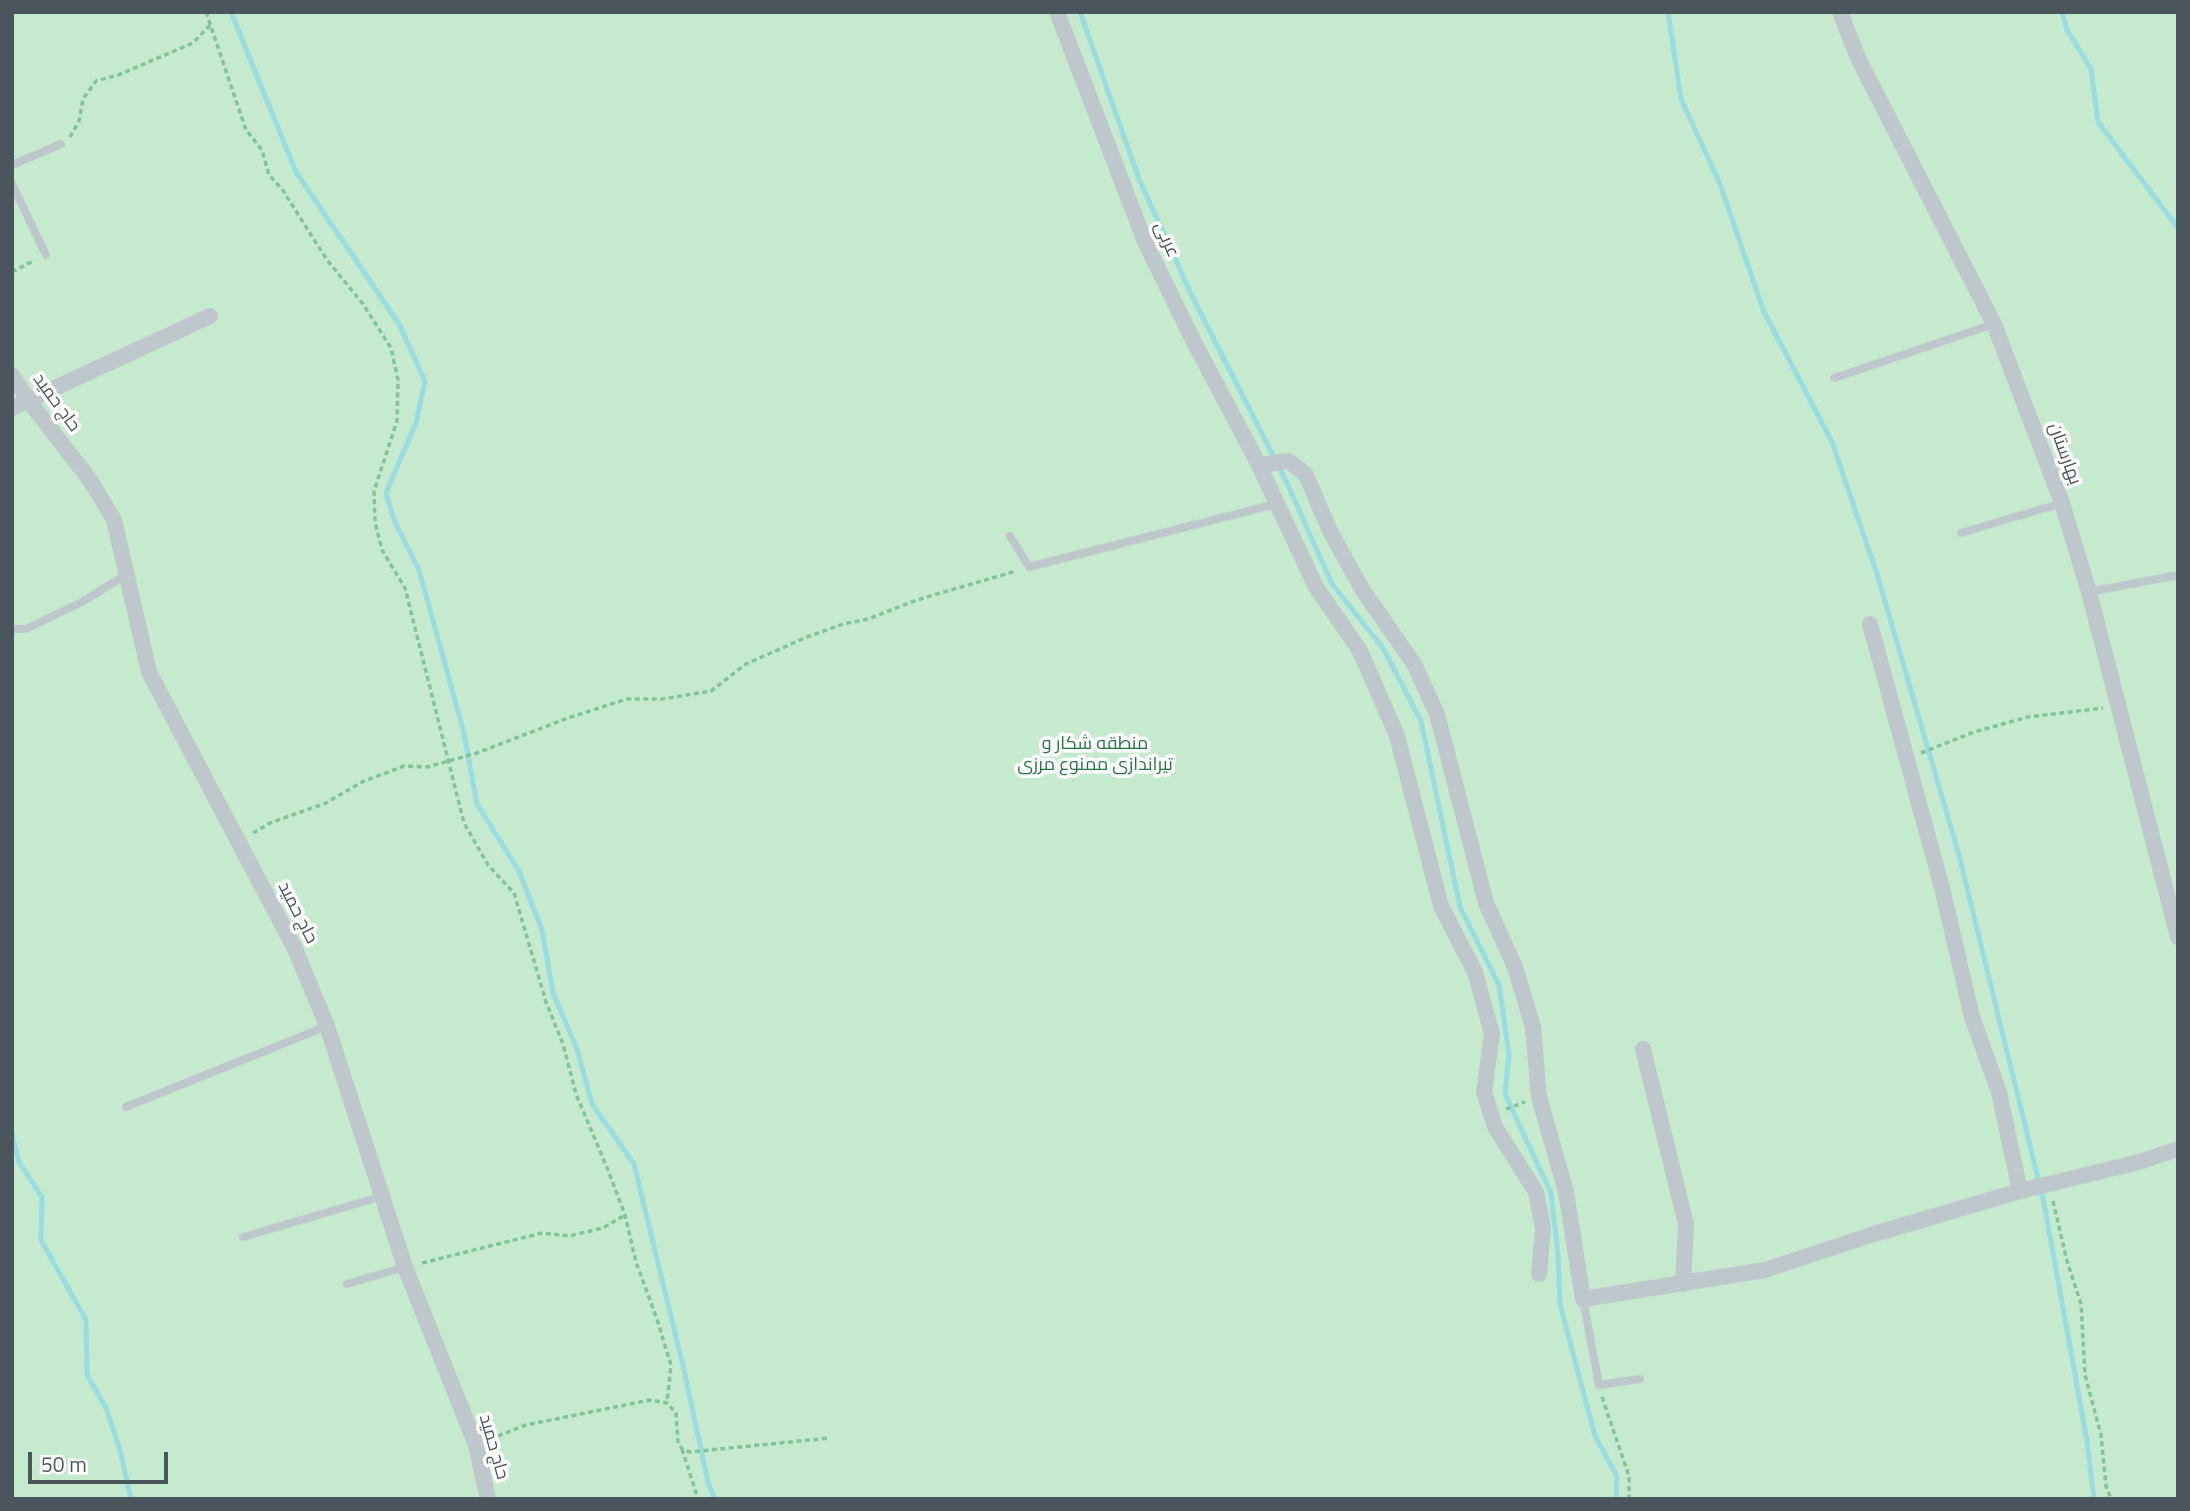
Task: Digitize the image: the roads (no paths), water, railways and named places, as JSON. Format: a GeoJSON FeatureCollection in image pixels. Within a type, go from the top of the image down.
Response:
{"type":"FeatureCollection","features":[{"type":"Feature","properties":{"kind":"street","name":"عربی"},"geometry":{"type":"LineString","coordinates":[[1057,12],[1144,242],[1195,344],[1264,465],[1276,504],[1316,587],[1360,651],[1397,736],[1441,906],[1475,972],[1492,1034],[1484,1092],[1487,1103],[1495,1128],[1536,1192],[1543,1228],[1539,1274]]}},
{"type":"Feature","properties":{"kind":"street","name":"بهارستان"},"geometry":{"type":"LineString","coordinates":[[1840,12],[1870,81],[1994,324],[2062,503],[2089,592],[2178,937]]}},
{"type":"Feature","properties":{"kind":"street"},"geometry":{"type":"LineString","coordinates":[[12,408],[210,316]]}},
{"type":"Feature","properties":{"kind":"street","name":"حاج حمید"},"geometry":{"type":"LineString","coordinates":[[12,375],[90,480],[114,520],[149,672],[295,949],[327,1026],[405,1267],[476,1445],[488,1499]]}},
{"type":"Feature","properties":{"kind":"street"},"geometry":{"type":"LineString","coordinates":[[1264,465],[1289,461],[1306,475],[1331,533],[1362,589],[1414,664],[1437,714],[1486,903],[1515,967],[1533,1027],[1539,1097],[1566,1192],[1583,1300],[1765,1270],[1871,1235],[2024,1190],[2139,1162],[2178,1149]]}},
{"type":"Feature","properties":{"kind":"street"},"geometry":{"type":"LineString","coordinates":[[1870,624],[1942,888],[1972,1017],[1999,1091],[2024,1190]]}},
{"type":"Feature","properties":{"kind":"street"},"geometry":{"type":"LineString","coordinates":[[1643,1049],[1686,1224],[1683,1284]]}},
{"type":"Feature","properties":{"kind":"lane"},"geometry":{"type":"LineString","coordinates":[[12,165],[61,144]]}},
{"type":"Feature","properties":{"kind":"lane"},"geometry":{"type":"LineString","coordinates":[[12,184],[46,255]]}},
{"type":"Feature","properties":{"kind":"lane"},"geometry":{"type":"LineString","coordinates":[[1834,378],[1994,324]]}},
{"type":"Feature","properties":{"kind":"lane"},"geometry":{"type":"LineString","coordinates":[[1961,533],[2062,503]]}},
{"type":"Feature","properties":{"kind":"lane"},"geometry":{"type":"LineString","coordinates":[[1010,536],[1029,567],[1276,504]]}},
{"type":"Feature","properties":{"kind":"lane"},"geometry":{"type":"LineString","coordinates":[[12,629],[26,629],[82,602],[127,574]]}},
{"type":"Feature","properties":{"kind":"lane"},"geometry":{"type":"LineString","coordinates":[[2089,592],[2178,575]]}},
{"type":"Feature","properties":{"kind":"lane"},"geometry":{"type":"LineString","coordinates":[[126,1107],[327,1026]]}},
{"type":"Feature","properties":{"kind":"lane"},"geometry":{"type":"LineString","coordinates":[[243,1237],[383,1196]]}},
{"type":"Feature","properties":{"kind":"lane"},"geometry":{"type":"LineString","coordinates":[[347,1284],[405,1267]]}},
{"type":"Feature","properties":{"kind":"lane"},"geometry":{"type":"LineString","coordinates":[[1583,1300],[1599,1385],[1640,1379]]}},
{"type":"Feature","properties":{"kind":"waterway"},"geometry":{"type":"LineString","coordinates":[[231,12],[296,172],[399,324],[425,381],[416,423],[386,493],[395,522],[419,570],[463,729],[477,804],[519,871],[542,930],[553,993],[577,1049],[592,1104],[634,1164],[708,1482],[715,1499]]}},
{"type":"Feature","properties":{"kind":"waterway"},"geometry":{"type":"LineString","coordinates":[[1080,12],[1139,179],[1191,294],[1287,483],[1332,584],[1383,648],[1421,721],[1460,907],[1499,985],[1509,1054],[1505,1094],[1551,1193],[1560,1304],[1595,1436],[1617,1476],[1616,1499]]}},
{"type":"Feature","properties":{"kind":"waterway"},"geometry":{"type":"LineString","coordinates":[[1668,12],[1681,99],[1720,184],[1764,312],[1832,442],[1877,574],[1959,855],[2044,1203],[2087,1441],[2094,1499]]}},
{"type":"Feature","properties":{"kind":"waterway"},"geometry":{"type":"LineString","coordinates":[[2062,12],[2067,30],[2091,69],[2098,122],[2178,228]]}},
{"type":"Feature","properties":{"kind":"waterway"},"geometry":{"type":"LineString","coordinates":[[12,1134],[19,1162],[42,1197],[41,1240],[86,1320],[87,1375],[106,1408],[120,1450],[131,1499]]}},
{"type":"Feature","properties":{"kind":"park label","name":"منطقه شکار و تیراندازی ممنوع مرزی"},"geometry":{"type":"Point","coordinates":[1095,755]}}]}
